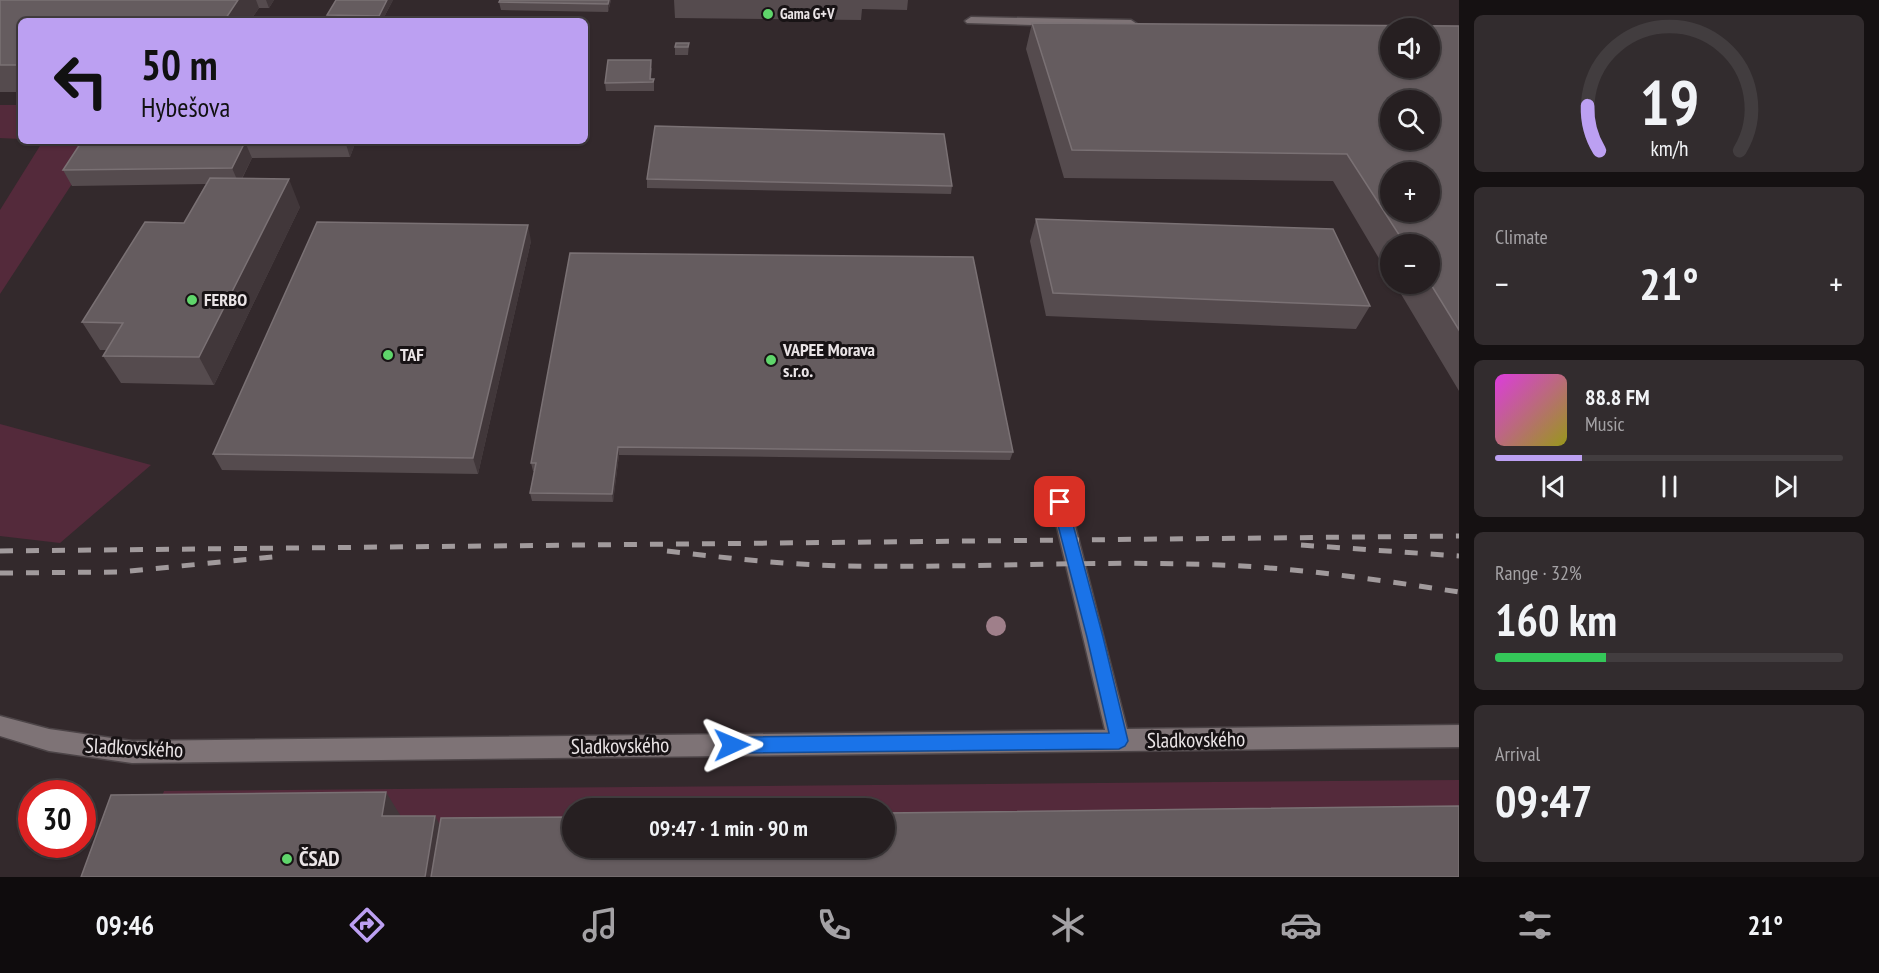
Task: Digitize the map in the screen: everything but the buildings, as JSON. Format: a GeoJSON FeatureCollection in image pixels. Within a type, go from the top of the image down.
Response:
{"type":"FeatureCollection","features":[{"type":"Feature","properties":{"kind":"street"},"geometry":{"type":"LineString","coordinates":[[971,21],[1138,24]]}},
{"type":"Feature","properties":{"kind":"street"},"geometry":{"type":"LineString","coordinates":[[1060,502],[1119,741]]}},
{"type":"Feature","properties":{"kind":"street","name":"Sladkovského"},"geometry":{"type":"LineString","coordinates":[[0,726],[20,734],[74,745],[132,752],[1459,736]]}},
{"type":"Feature","properties":{"kind":"shaded area"},"geometry":{"type":"Polygon","coordinates":[[[0,105],[18,105],[18,139],[0,138],[0,105]]]}},
{"type":"Feature","properties":{"kind":"shaded area"},"geometry":{"type":"Polygon","coordinates":[[[41,144],[98,144],[0,294],[0,210],[41,144]]]}},
{"type":"Feature","properties":{"kind":"shaded area"},"geometry":{"type":"Polygon","coordinates":[[[0,424],[151,465],[60,543],[0,536],[0,424]]]}},
{"type":"Feature","properties":{"kind":"shaded area"},"geometry":{"type":"Polygon","coordinates":[[[1459,780],[1459,823],[895,830],[895,798],[562,798],[562,834],[153,821],[164,791],[1459,780]]]}},
{"type":"Feature","properties":{"kind":"railway"},"geometry":{"type":"LineString","coordinates":[[0,551],[1459,536]]}},
{"type":"Feature","properties":{"kind":"railway"},"geometry":{"type":"LineString","coordinates":[[1301,545],[1459,556]]}},
{"type":"Feature","properties":{"kind":"railway"},"geometry":{"type":"LineString","coordinates":[[667,551],[780,563],[848,566],[1127,563],[1250,567],[1340,575],[1459,592]]}},
{"type":"Feature","properties":{"kind":"railway"},"geometry":{"type":"LineString","coordinates":[[0,573],[119,572],[283,556]]}},
{"type":"Feature","properties":{"kind":"place","name":"Gama G+V"},"geometry":{"type":"Point","coordinates":[768,14]}},
{"type":"Feature","properties":{"kind":"place","name":"FERBO"},"geometry":{"type":"Point","coordinates":[192,300]}},
{"type":"Feature","properties":{"kind":"place","name":"TAF"},"geometry":{"type":"Point","coordinates":[388,355]}},
{"type":"Feature","properties":{"kind":"place","name":"VAPEE Morava s.r.o."},"geometry":{"type":"Point","coordinates":[771,360]}},
{"type":"Feature","properties":{"kind":"place","name":"ČSAD"},"geometry":{"type":"Point","coordinates":[287,859]}},
{"type":"Feature","properties":{"kind":"route"},"geometry":{"type":"LineString","coordinates":[[732,745],[1119,741],[1060,502]]}}]}
